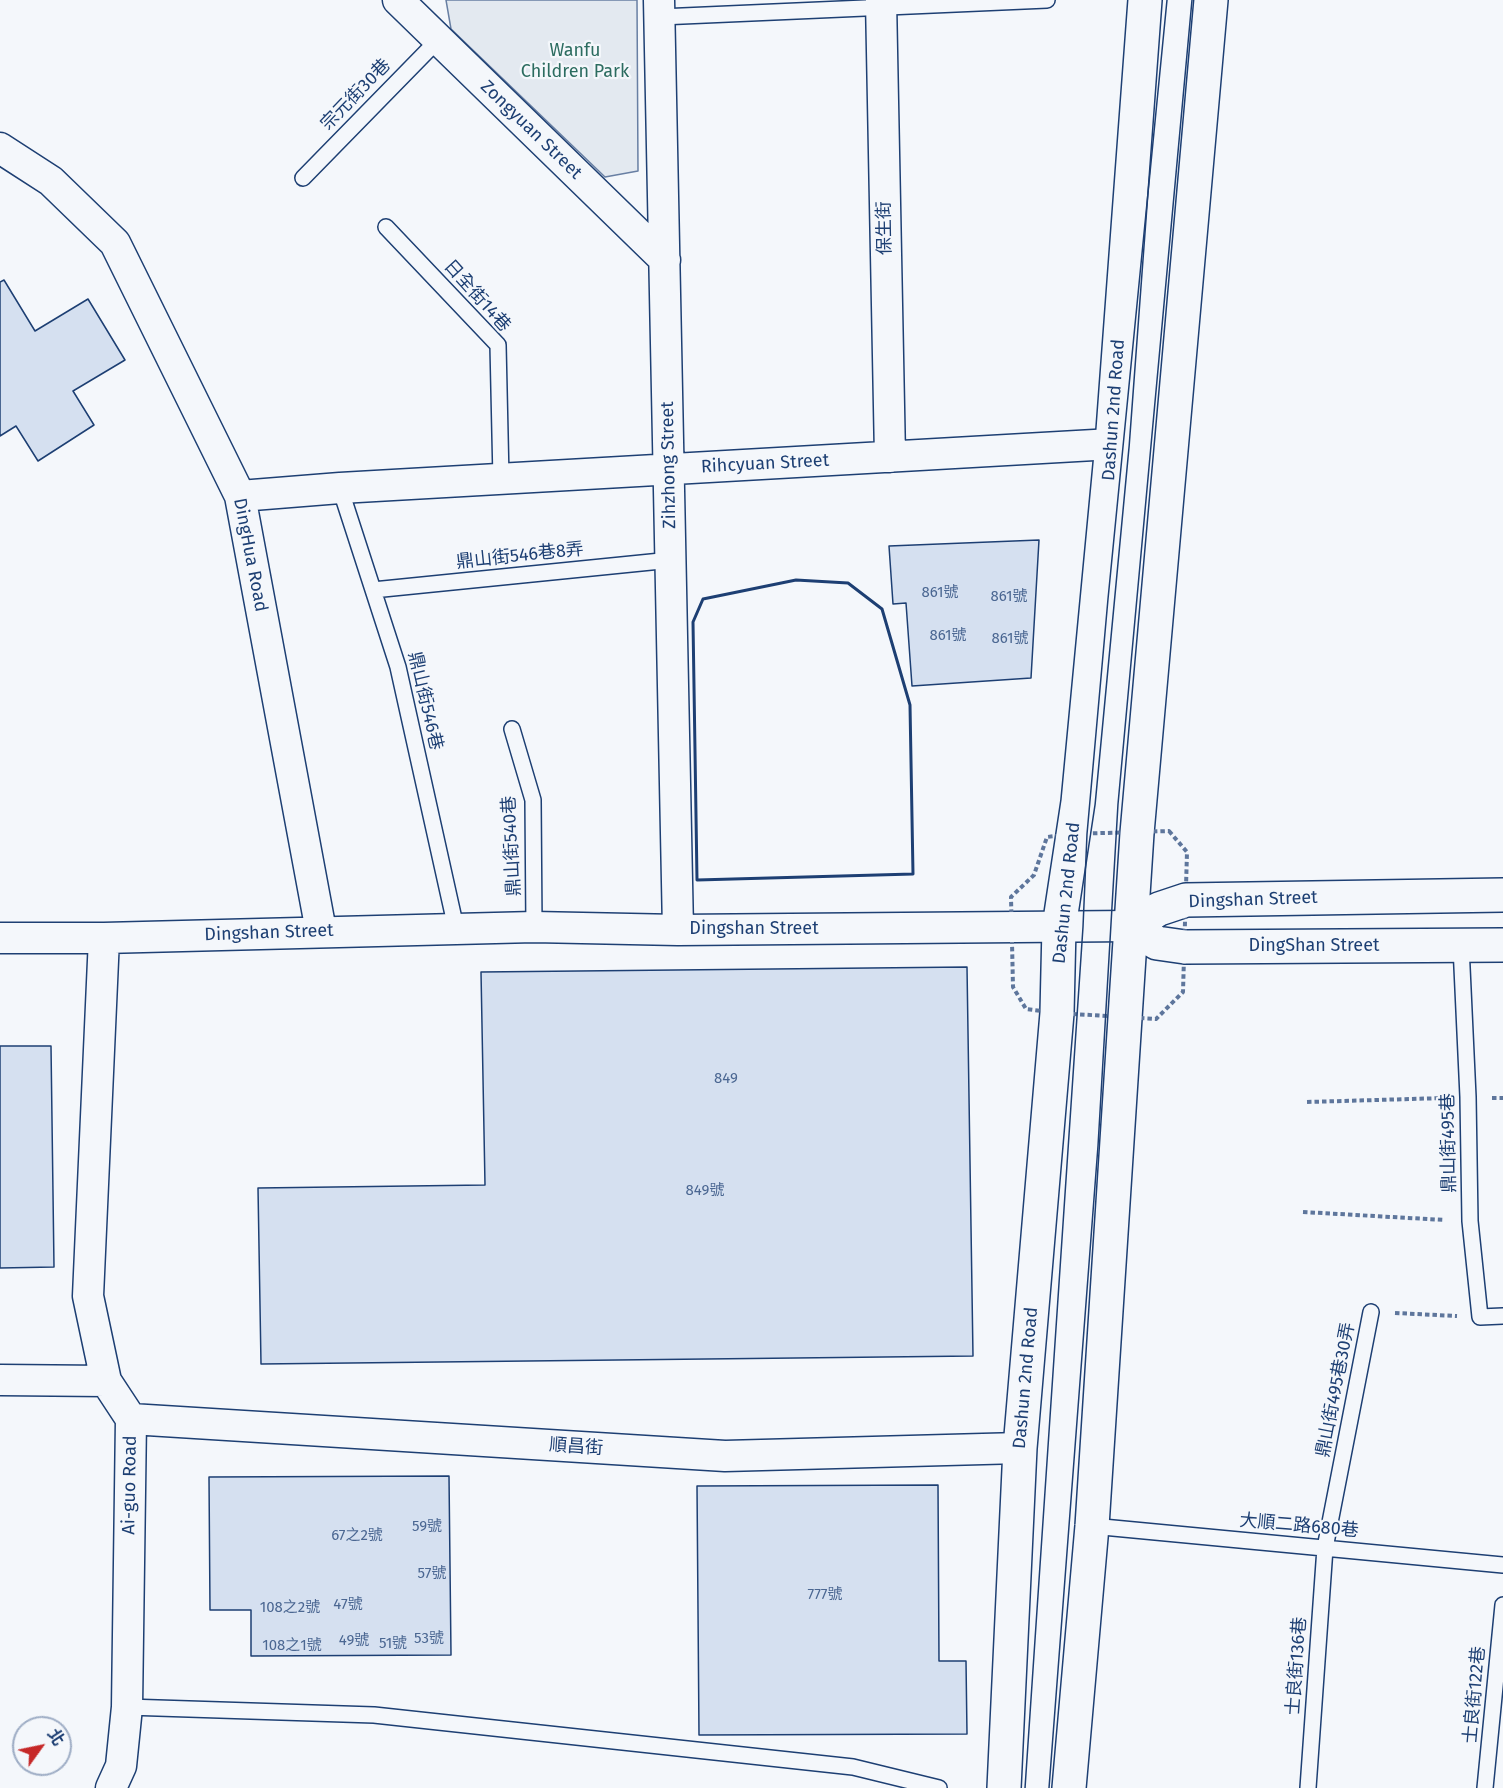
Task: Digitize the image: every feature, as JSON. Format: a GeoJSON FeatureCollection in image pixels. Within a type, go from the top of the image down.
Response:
{"type":"FeatureCollection","features":[{"type":"Feature","properties":{"kind":"street","name":"Zongyuan Street"},"geometry":{"type":"LineString","coordinates":[[398,0],[665,260]]}},
{"type":"Feature","properties":{"kind":"street","name":"Dashun 2nd Road"},"geometry":{"type":"LineString","coordinates":[[1004,1788],[1020,1448],[1057,1013],[1059,927],[1078,802],[1112,444],[1145,0]]}},
{"type":"Feature","properties":{"kind":"street"},"geometry":{"type":"LineString","coordinates":[[1070,1788],[1092,1526],[1130,926],[1211,0]]}},
{"type":"Feature","properties":{"kind":"street","name":"保生街"},"geometry":{"type":"LineString","coordinates":[[881,4],[890,457]]}},
{"type":"Feature","properties":{"kind":"street","name":"Zihzhong Street"},"geometry":{"type":"LineString","coordinates":[[659,9],[678,930]]}},
{"type":"Feature","properties":{"kind":"street","name":"DingHua Road"},"geometry":{"type":"LineString","coordinates":[[0,148],[51,181],[115,243],[240,496],[321,932]]}},
{"type":"Feature","properties":{"kind":"street","name":"Rihcyuan Street"},"geometry":{"type":"LineString","coordinates":[[240,496],[340,488],[1112,444]]}},
{"type":"Feature","properties":{"kind":"street","name":"Dingshan Street"},"geometry":{"type":"LineString","coordinates":[[0,938],[104,938],[534,927],[678,930],[1130,926],[1159,909],[1186,900],[1503,895]]}},
{"type":"Feature","properties":{"kind":"street","name":"DingShan Street"},"geometry":{"type":"LineString","coordinates":[[1130,926],[1157,943],[1185,947],[1503,945]]}},
{"type":"Feature","properties":{"kind":"street","name":"Ai-guo Road"},"geometry":{"type":"LineString","coordinates":[[104,938],[88,1296],[106,1381],[131,1419],[127,1707],[121,1766],[111,1788]]}},
{"type":"Feature","properties":{"kind":"street"},"geometry":{"type":"LineString","coordinates":[[0,1380],[106,1381]]}},
{"type":"Feature","properties":{"kind":"street","name":"順昌街"},"geometry":{"type":"LineString","coordinates":[[131,1419],[725,1456],[1020,1448]]}},
{"type":"Feature","properties":{"kind":"lane"},"geometry":{"type":"LineString","coordinates":[[659,9],[1047,0]]}},
{"type":"Feature","properties":{"kind":"lane","name":"宗元街30巷"},"geometry":{"type":"LineString","coordinates":[[303,178],[438,40]]}},
{"type":"Feature","properties":{"kind":"lane","name":"日全街14巷"},"geometry":{"type":"LineString","coordinates":[[386,227],[498,345],[501,479]]}},
{"type":"Feature","properties":{"kind":"lane","name":"鼎山街546巷"},"geometry":{"type":"LineString","coordinates":[[340,488],[398,667],[456,928]]}},
{"type":"Feature","properties":{"kind":"lane","name":"鼎山街546巷8弄"},"geometry":{"type":"LineString","coordinates":[[373,590],[670,560]]}},
{"type":"Feature","properties":{"kind":"lane","name":"鼎山街540巷"},"geometry":{"type":"LineString","coordinates":[[512,729],[533,800],[534,927]]}},
{"type":"Feature","properties":{"kind":"lane","name":"鼎山街495巷"},"geometry":{"type":"LineString","coordinates":[[1461,946],[1468,1097],[1470,1221],[1480,1317]]}},
{"type":"Feature","properties":{"kind":"lane","name":"鼎山街495巷30弄"},"geometry":{"type":"LineString","coordinates":[[1325,1548],[1371,1312]]}},
{"type":"Feature","properties":{"kind":"lane"},"geometry":{"type":"LineString","coordinates":[[1480,1317],[1503,1316]]}},
{"type":"Feature","properties":{"kind":"lane","name":"大順二路680巷"},"geometry":{"type":"LineString","coordinates":[[1092,1526],[1503,1565]]}},
{"type":"Feature","properties":{"kind":"lane","name":"士良街136巷"},"geometry":{"type":"LineString","coordinates":[[1308,1788],[1325,1548]]}},
{"type":"Feature","properties":{"kind":"lane","name":"士良街122巷"},"geometry":{"type":"LineString","coordinates":[[1485,1788],[1503,1605]]}},
{"type":"Feature","properties":{"kind":"lane"},"geometry":{"type":"LineString","coordinates":[[127,1707],[398,1718],[853,1767],[939,1788]]}},
{"type":"Feature","properties":{"kind":"path"},"geometry":{"type":"LineString","coordinates":[[1307,1102],[1468,1097]]}},
{"type":"Feature","properties":{"kind":"path"},"geometry":{"type":"LineString","coordinates":[[1303,1212],[1470,1221]]}},
{"type":"Feature","properties":{"kind":"path","name":"鼎山街495巷30弄"},"geometry":{"type":"LineString","coordinates":[[1371,1312],[1480,1317]]}},
{"type":"Feature","properties":{"kind":"green space","name":"Wanfu Children Park"},"geometry":{"type":"Polygon","coordinates":[[[446,0],[637,0],[638,171],[605,177],[451,29],[446,0]]]}},
{"type":"Feature","properties":{"kind":"building"},"geometry":{"type":"Polygon","coordinates":[[[4,280],[35,331],[88,299],[125,360],[73,391],[94,425],[38,461],[16,426],[0,436],[0,282],[4,280]]]}},
{"type":"Feature","properties":{"kind":"building"},"geometry":{"type":"Polygon","coordinates":[[[1039,540],[1031,678],[912,686],[906,603],[893,604],[889,546],[1039,540]]]}},
{"type":"Feature","properties":{"kind":"building"},"geometry":{"type":"Polygon","coordinates":[[[967,967],[973,1356],[261,1364],[258,1188],[485,1185],[481,972],[967,967]]]}},
{"type":"Feature","properties":{"kind":"building"},"geometry":{"type":"Polygon","coordinates":[[[0,1046],[51,1046],[54,1267],[0,1268],[0,1046]]]}},
{"type":"Feature","properties":{"kind":"building"},"geometry":{"type":"Polygon","coordinates":[[[449,1476],[451,1655],[251,1656],[251,1610],[210,1610],[209,1477],[449,1476]]]}},
{"type":"Feature","properties":{"kind":"building"},"geometry":{"type":"Polygon","coordinates":[[[938,1485],[939,1661],[966,1661],[967,1734],[699,1735],[697,1486],[938,1485]]]}},
{"type":"Feature","properties":{"kind":"tram line"},"geometry":{"type":"LineString","coordinates":[[1025,1788],[1083,927],[1087,834],[1167,0]]}},
{"type":"Feature","properties":{"kind":"tram line"},"geometry":{"type":"LineString","coordinates":[[1049,1788],[1098,1146],[1118,804],[1192,0]]}},
{"type":"Feature","properties":{"kind":"wall"},"geometry":{"type":"LineString","coordinates":[[796,580],[848,583],[882,609],[910,705],[913,874],[697,880],[693,622],[703,599],[796,580]]}}]}
